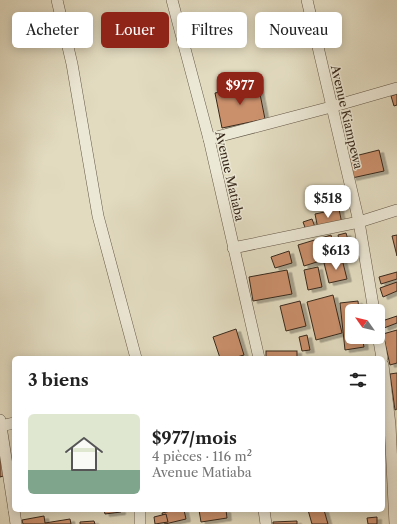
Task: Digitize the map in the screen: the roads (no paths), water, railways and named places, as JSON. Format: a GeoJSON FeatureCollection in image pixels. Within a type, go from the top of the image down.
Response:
{"type":"FeatureCollection","features":[{"type":"Feature","properties":{"kind":"street"},"geometry":{"type":"LineString","coordinates":[[57,0],[72,64],[98,216],[135,356]]}},
{"type":"Feature","properties":{"kind":"street","name":"Avenue Matiaba"},"geometry":{"type":"LineString","coordinates":[[172,0],[209,139],[259,356]]}},
{"type":"Feature","properties":{"kind":"street","name":"Avenue Kiampewa"},"geometry":{"type":"LineString","coordinates":[[306,0],[359,222],[373,304]]}},
{"type":"Feature","properties":{"kind":"street"},"geometry":{"type":"LineString","coordinates":[[209,139],[397,88]]}},
{"type":"Feature","properties":{"kind":"street"},"geometry":{"type":"LineString","coordinates":[[233,248],[359,222],[397,210]]}},
{"type":"Feature","properties":{"kind":"street"},"geometry":{"type":"LineString","coordinates":[[380,344],[382,356]]}},
{"type":"Feature","properties":{"kind":"street"},"geometry":{"type":"LineString","coordinates":[[385,382],[390,425],[395,524]]}},
{"type":"Feature","properties":{"kind":"street"},"geometry":{"type":"LineString","coordinates":[[12,423],[0,424],[12,498]]}},
{"type":"Feature","properties":{"kind":"street"},"geometry":{"type":"LineString","coordinates":[[14,512],[16,524]]}},
{"type":"Feature","properties":{"kind":"street"},"geometry":{"type":"LineString","coordinates":[[140,512],[140,524]]}},
{"type":"Feature","properties":{"kind":"street"},"geometry":{"type":"LineString","coordinates":[[264,512],[266,524]]}}]}
